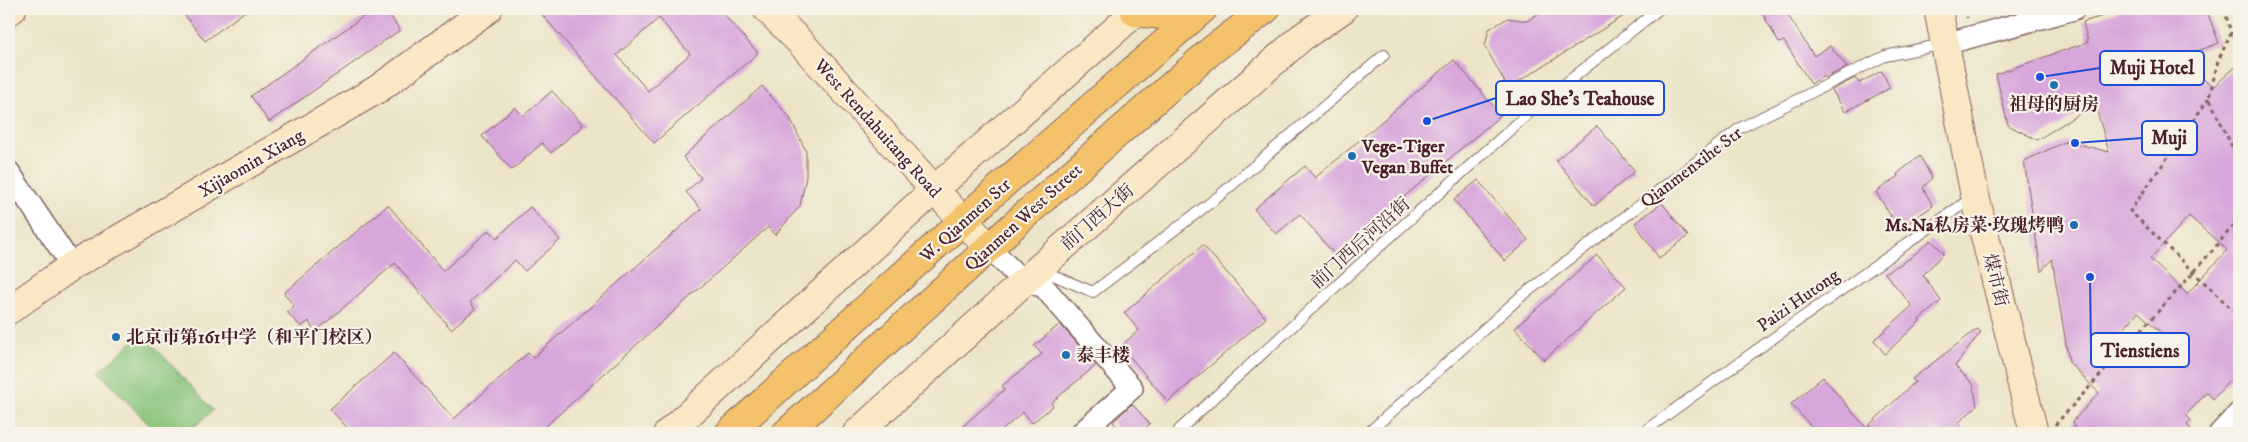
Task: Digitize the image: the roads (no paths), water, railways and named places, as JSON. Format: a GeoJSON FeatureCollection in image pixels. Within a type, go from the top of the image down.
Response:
{"type":"FeatureCollection","features":[{"type":"Feature","properties":{"kind":"main road","name":"Qianmen West Street"},"geometry":{"type":"LineString","coordinates":[[786,433],[988,247],[1212,50],[1266,9]]}},
{"type":"Feature","properties":{"kind":"main road"},"geometry":{"type":"LineString","coordinates":[[1137,10],[1196,14]]}},
{"type":"Feature","properties":{"kind":"main road","name":"W. Qianmen Str"},"geometry":{"type":"LineString","coordinates":[[729,433],[962,221],[1196,14]]}},
{"type":"Feature","properties":{"kind":"street"},"geometry":{"type":"LineString","coordinates":[[9,12],[12,9]]}},
{"type":"Feature","properties":{"kind":"street","name":"Xijiaomin Xiang"},"geometry":{"type":"LineString","coordinates":[[9,310],[72,266],[364,98],[408,69],[488,9]]}},
{"type":"Feature","properties":{"kind":"street","name":"West Rendahuitang Road"},"geometry":{"type":"LineString","coordinates":[[767,9],[799,40],[962,221],[988,247]]}},
{"type":"Feature","properties":{"kind":"street","name":"前门西大街"},"geometry":{"type":"LineString","coordinates":[[857,433],[1030,275],[1302,37],[1343,9]]}},
{"type":"Feature","properties":{"kind":"street","name":"煤市街"},"geometry":{"type":"LineString","coordinates":[[1938,9],[1975,196],[2044,430]]}},
{"type":"Feature","properties":{"kind":"street","name":"Qianmenxihe Str"},"geometry":{"type":"LineString","coordinates":[[1945,44],[2074,9]]}},
{"type":"Feature","properties":{"kind":"street"},"geometry":{"type":"LineString","coordinates":[[668,433],[934,190],[1137,10]]}},
{"type":"Feature","properties":{"kind":"street"},"geometry":{"type":"LineString","coordinates":[[9,172],[72,266]]}},
{"type":"Feature","properties":{"kind":"street"},"geometry":{"type":"LineString","coordinates":[[988,247],[1043,286],[1132,388],[1081,433]]}},
{"type":"Feature","properties":{"kind":"street"},"geometry":{"type":"LineString","coordinates":[[2220,433],[2239,413]]}},
{"type":"Feature","properties":{"kind":"lane","name":"前门西后河沿街"},"geometry":{"type":"LineString","coordinates":[[1180,431],[1370,255],[1530,112],[1659,9]]}},
{"type":"Feature","properties":{"kind":"lane","name":"Qianmenxihe Str"},"geometry":{"type":"LineString","coordinates":[[1368,433],[1518,299],[1740,128],[1885,56],[1945,44]]}},
{"type":"Feature","properties":{"kind":"lane"},"geometry":{"type":"LineString","coordinates":[[1030,275],[1093,292],[1219,196],[1384,55]]}},
{"type":"Feature","properties":{"kind":"lane","name":"Paizi Hutong"},"geometry":{"type":"LineString","coordinates":[[1642,433],[1754,351],[1975,196]]}},
{"type":"Feature","properties":{"kind":"place","name":"Muji Hotel"},"geometry":{"type":"Point","coordinates":[2040,77]}},
{"type":"Feature","properties":{"kind":"place","name":"祖母的厨房"},"geometry":{"type":"Point","coordinates":[2054,85]}},
{"type":"Feature","properties":{"kind":"place","name":"Lao She's Teahouse"},"geometry":{"type":"Point","coordinates":[1427,121]}},
{"type":"Feature","properties":{"kind":"place","name":"Muji"},"geometry":{"type":"Point","coordinates":[2075,143]}},
{"type":"Feature","properties":{"kind":"place","name":"Vege-Tiger Vegan Buffet"},"geometry":{"type":"Point","coordinates":[1352,156]}},
{"type":"Feature","properties":{"kind":"place","name":"Ms.Na私房菜·玫瑰烤鸭"},"geometry":{"type":"Point","coordinates":[2074,225]}},
{"type":"Feature","properties":{"kind":"place","name":"Tienstiens"},"geometry":{"type":"Point","coordinates":[2090,277]}},
{"type":"Feature","properties":{"kind":"place","name":"北京市第161中学（和平门校区）"},"geometry":{"type":"Point","coordinates":[116,337]}},
{"type":"Feature","properties":{"kind":"place","name":"泰丰楼"},"geometry":{"type":"Point","coordinates":[1066,355]}}]}
